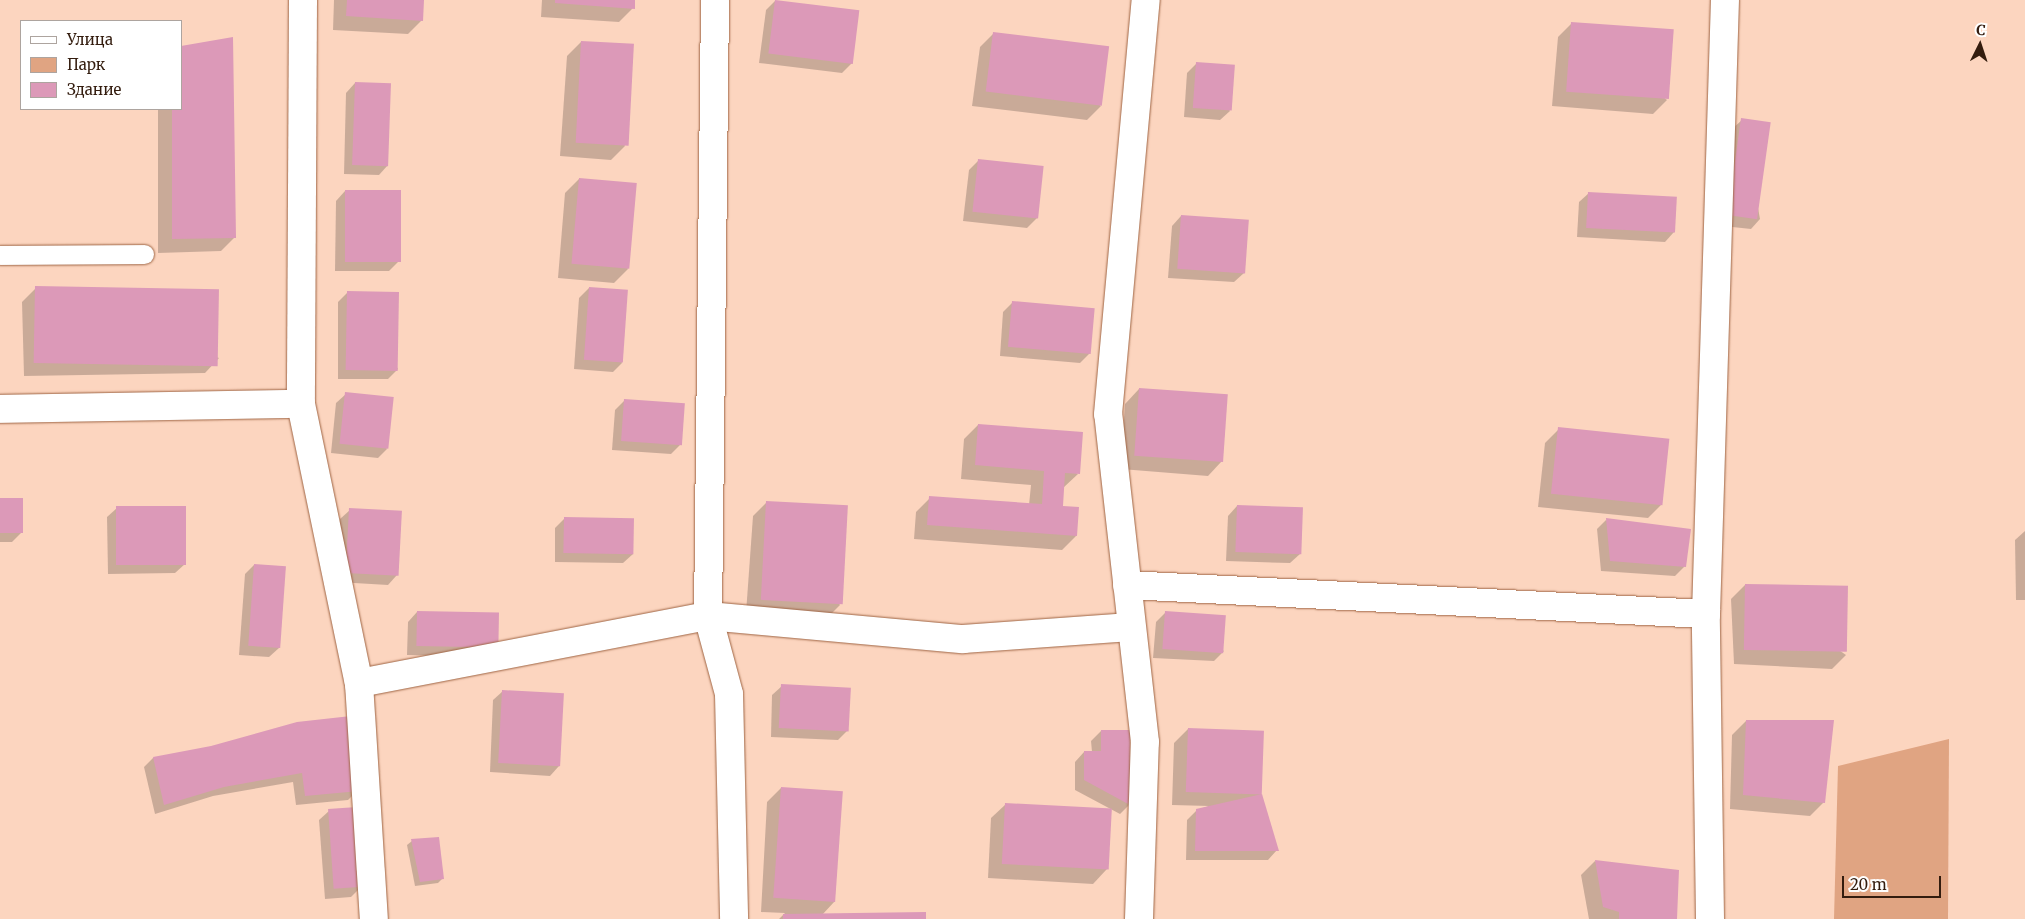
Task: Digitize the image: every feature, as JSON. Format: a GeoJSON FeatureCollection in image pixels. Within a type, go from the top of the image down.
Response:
{"type":"FeatureCollection","features":[{"type":"Feature","properties":{"kind":"street"},"geometry":{"type":"LineString","coordinates":[[303,0],[301,404],[359,683],[374,919]]}},
{"type":"Feature","properties":{"kind":"street"},"geometry":{"type":"LineString","coordinates":[[715,0],[708,616],[729,694],[734,919]]}},
{"type":"Feature","properties":{"kind":"street"},"geometry":{"type":"LineString","coordinates":[[1139,919],[1144,742],[1108,414],[1146,0]]}},
{"type":"Feature","properties":{"kind":"street"},"geometry":{"type":"LineString","coordinates":[[1710,919],[1706,614],[1725,0]]}},
{"type":"Feature","properties":{"kind":"street"},"geometry":{"type":"LineString","coordinates":[[0,410],[301,404]]}},
{"type":"Feature","properties":{"kind":"street"},"geometry":{"type":"LineString","coordinates":[[1127,585],[1706,614]]}},
{"type":"Feature","properties":{"kind":"street"},"geometry":{"type":"LineString","coordinates":[[359,683],[708,616],[963,639],[1131,627]]}},
{"type":"Feature","properties":{"kind":"lane"},"geometry":{"type":"LineString","coordinates":[[0,255],[144,254]]}},
{"type":"Feature","properties":{"kind":"green space"},"geometry":{"type":"Polygon","coordinates":[[[1949,739],[1948,919],[1834,919],[1838,766],[1949,739]]]}},
{"type":"Feature","properties":{"kind":"building"},"geometry":{"type":"Polygon","coordinates":[[[347,0],[424,0],[423,21],[346,16],[347,0]]]}},
{"type":"Feature","properties":{"kind":"building"},"geometry":{"type":"Polygon","coordinates":[[[555,0],[635,0],[635,9],[555,3],[555,0]]]}},
{"type":"Feature","properties":{"kind":"building"},"geometry":{"type":"Polygon","coordinates":[[[775,0],[859,10],[853,64],[768,54],[775,0]]]}},
{"type":"Feature","properties":{"kind":"building"},"geometry":{"type":"Polygon","coordinates":[[[1571,22],[1674,29],[1669,99],[1566,92],[1571,22]]]}},
{"type":"Feature","properties":{"kind":"building"},"geometry":{"type":"Polygon","coordinates":[[[993,32],[1109,46],[1102,106],[986,92],[993,32]]]}},
{"type":"Feature","properties":{"kind":"building"},"geometry":{"type":"Polygon","coordinates":[[[233,37],[236,238],[172,239],[172,110],[182,110],[182,46],[233,37]]]}},
{"type":"Feature","properties":{"kind":"building"},"geometry":{"type":"Polygon","coordinates":[[[581,41],[634,44],[629,146],[576,143],[581,41]]]}},
{"type":"Feature","properties":{"kind":"building"},"geometry":{"type":"Polygon","coordinates":[[[1196,62],[1235,65],[1232,111],[1193,108],[1196,62]]]}},
{"type":"Feature","properties":{"kind":"building"},"geometry":{"type":"Polygon","coordinates":[[[355,82],[391,83],[388,166],[352,165],[355,82]]]}},
{"type":"Feature","properties":{"kind":"building"},"geometry":{"type":"Polygon","coordinates":[[[1741,118],[1771,122],[1757,219],[1727,215],[1741,118]]]}},
{"type":"Feature","properties":{"kind":"building"},"geometry":{"type":"Polygon","coordinates":[[[978,159],[1044,166],[1038,219],[972,212],[978,159]]]}},
{"type":"Feature","properties":{"kind":"building"},"geometry":{"type":"Polygon","coordinates":[[[579,178],[637,183],[629,269],[572,264],[579,178]]]}},
{"type":"Feature","properties":{"kind":"building"},"geometry":{"type":"Polygon","coordinates":[[[345,190],[401,190],[401,262],[345,262],[345,190]]]}},
{"type":"Feature","properties":{"kind":"building"},"geometry":{"type":"Polygon","coordinates":[[[1588,192],[1677,197],[1675,233],[1586,228],[1588,192]]]}},
{"type":"Feature","properties":{"kind":"building"},"geometry":{"type":"Polygon","coordinates":[[[1181,215],[1249,220],[1245,274],[1177,269],[1181,215]]]}},
{"type":"Feature","properties":{"kind":"building"},"geometry":{"type":"Polygon","coordinates":[[[35,286],[219,289],[218,366],[34,363],[35,286]]]}},
{"type":"Feature","properties":{"kind":"building"},"geometry":{"type":"Polygon","coordinates":[[[589,287],[628,290],[623,363],[584,360],[589,287]]]}},
{"type":"Feature","properties":{"kind":"building"},"geometry":{"type":"Polygon","coordinates":[[[347,291],[399,292],[398,371],[346,370],[347,291]]]}},
{"type":"Feature","properties":{"kind":"building"},"geometry":{"type":"Polygon","coordinates":[[[1012,301],[1095,308],[1091,354],[1008,347],[1012,301]]]}},
{"type":"Feature","properties":{"kind":"building"},"geometry":{"type":"Polygon","coordinates":[[[1139,388],[1228,394],[1223,462],[1134,456],[1139,388]]]}},
{"type":"Feature","properties":{"kind":"building"},"geometry":{"type":"Polygon","coordinates":[[[345,392],[394,397],[388,449],[340,444],[345,392]]]}},
{"type":"Feature","properties":{"kind":"building"},"geometry":{"type":"Polygon","coordinates":[[[624,399],[685,403],[682,445],[621,441],[624,399]]]}},
{"type":"Feature","properties":{"kind":"building"},"geometry":{"type":"Polygon","coordinates":[[[978,424],[1083,432],[1080,474],[1065,473],[1063,506],[1079,507],[1077,536],[927,525],[929,496],[1042,504],[1044,471],[975,465],[978,424]]]}},
{"type":"Feature","properties":{"kind":"building"},"geometry":{"type":"Polygon","coordinates":[[[1558,427],[1669,439],[1662,505],[1551,494],[1558,427]]]}},
{"type":"Feature","properties":{"kind":"building"},"geometry":{"type":"Polygon","coordinates":[[[0,498],[23,498],[23,533],[0,533],[0,498]]]}},
{"type":"Feature","properties":{"kind":"building"},"geometry":{"type":"Polygon","coordinates":[[[766,501],[848,505],[843,604],[761,600],[766,501]]]}},
{"type":"Feature","properties":{"kind":"building"},"geometry":{"type":"Polygon","coordinates":[[[1237,505],[1303,507],[1301,554],[1235,552],[1237,505]]]}},
{"type":"Feature","properties":{"kind":"building"},"geometry":{"type":"Polygon","coordinates":[[[116,506],[186,506],[186,565],[116,565],[116,506]]]}},
{"type":"Feature","properties":{"kind":"building"},"geometry":{"type":"Polygon","coordinates":[[[349,508],[402,511],[399,576],[346,573],[349,508]]]}},
{"type":"Feature","properties":{"kind":"building"},"geometry":{"type":"Polygon","coordinates":[[[564,517],[634,518],[633,554],[563,553],[564,517]]]}},
{"type":"Feature","properties":{"kind":"building"},"geometry":{"type":"Polygon","coordinates":[[[1606,518],[1691,529],[1686,567],[1610,561],[1606,518]]]}},
{"type":"Feature","properties":{"kind":"building"},"geometry":{"type":"Polygon","coordinates":[[[254,564],[286,566],[280,648],[248,646],[254,564]]]}},
{"type":"Feature","properties":{"kind":"building"},"geometry":{"type":"Polygon","coordinates":[[[1745,584],[1848,586],[1847,652],[1744,650],[1745,584]]]}},
{"type":"Feature","properties":{"kind":"building"},"geometry":{"type":"Polygon","coordinates":[[[417,611],[499,612],[498,647],[416,646],[417,611]]]}},
{"type":"Feature","properties":{"kind":"building"},"geometry":{"type":"Polygon","coordinates":[[[1165,611],[1226,615],[1223,653],[1162,649],[1165,611]]]}},
{"type":"Feature","properties":{"kind":"building"},"geometry":{"type":"Polygon","coordinates":[[[781,684],[851,688],[849,732],[779,728],[781,684]]]}},
{"type":"Feature","properties":{"kind":"building"},"geometry":{"type":"Polygon","coordinates":[[[502,690],[564,693],[560,766],[498,763],[502,690]]]}},
{"type":"Feature","properties":{"kind":"building"},"geometry":{"type":"Polygon","coordinates":[[[351,716],[359,791],[305,796],[302,773],[224,787],[164,805],[153,757],[211,746],[297,722],[351,716]]]}},
{"type":"Feature","properties":{"kind":"building"},"geometry":{"type":"Polygon","coordinates":[[[1746,720],[1834,720],[1825,803],[1743,795],[1746,720]]]}},
{"type":"Feature","properties":{"kind":"building"},"geometry":{"type":"Polygon","coordinates":[[[1188,728],[1264,731],[1262,795],[1186,792],[1188,728]]]}},
{"type":"Feature","properties":{"kind":"building"},"geometry":{"type":"Polygon","coordinates":[[[1101,730],[1130,730],[1130,805],[1084,780],[1084,751],[1101,751],[1101,730]]]}},
{"type":"Feature","properties":{"kind":"building"},"geometry":{"type":"Polygon","coordinates":[[[781,787],[843,791],[835,902],[773,898],[781,787]]]}},
{"type":"Feature","properties":{"kind":"building"},"geometry":{"type":"Polygon","coordinates":[[[1262,794],[1279,851],[1195,851],[1196,809],[1262,794]]]}},
{"type":"Feature","properties":{"kind":"building"},"geometry":{"type":"Polygon","coordinates":[[[1005,803],[1112,809],[1109,870],[1002,864],[1005,803]]]}},
{"type":"Feature","properties":{"kind":"building"},"geometry":{"type":"Polygon","coordinates":[[[357,807],[363,887],[334,889],[328,809],[357,807]]]}},
{"type":"Feature","properties":{"kind":"building"},"geometry":{"type":"Polygon","coordinates":[[[439,837],[444,879],[420,882],[411,839],[439,837]]]}},
{"type":"Feature","properties":{"kind":"building"},"geometry":{"type":"Polygon","coordinates":[[[1595,860],[1679,870],[1677,919],[1619,919],[1619,912],[1603,907],[1595,860]]]}},
{"type":"Feature","properties":{"kind":"building"},"geometry":{"type":"Polygon","coordinates":[[[926,912],[926,919],[783,919],[783,914],[926,912]]]}}]}
